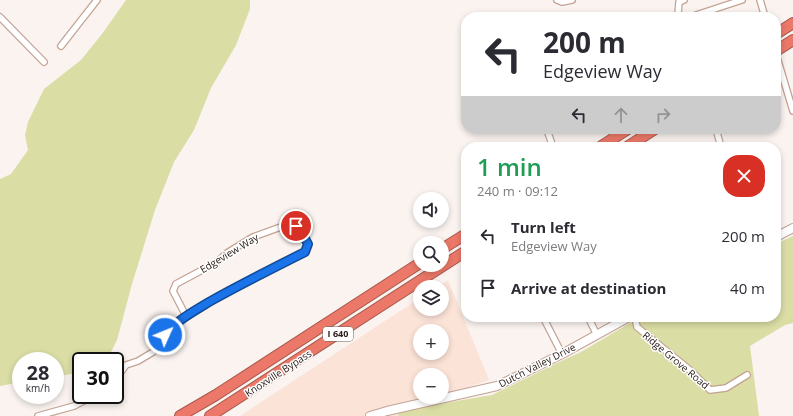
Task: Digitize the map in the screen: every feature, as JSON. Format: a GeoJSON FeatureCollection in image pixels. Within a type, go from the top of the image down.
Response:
{"type":"FeatureCollection","features":[{"type":"Feature","properties":{"kind":"highway"},"geometry":{"type":"LineString","coordinates":[[781,31],[793,23]]}},
{"type":"Feature","properties":{"kind":"highway"},"geometry":{"type":"LineString","coordinates":[[781,48],[793,40]]}},
{"type":"Feature","properties":{"kind":"highway"},"geometry":{"type":"LineString","coordinates":[[608,142],[620,134]]}},
{"type":"Feature","properties":{"kind":"highway"},"geometry":{"type":"LineString","coordinates":[[635,142],[647,134]]}},
{"type":"Feature","properties":{"kind":"highway"},"geometry":{"type":"LineString","coordinates":[[449,245],[461,237]]}},
{"type":"Feature","properties":{"kind":"highway","name":"Knoxville Bypass"},"geometry":{"type":"LineString","coordinates":[[210,416],[461,254]]}},
{"type":"Feature","properties":{"kind":"highway","name":"Knoxville Bypass"},"geometry":{"type":"LineString","coordinates":[[180,416],[216,395],[413,268]]}},
{"type":"Feature","properties":{"kind":"street"},"geometry":{"type":"LineString","coordinates":[[61,46],[97,0]]}},
{"type":"Feature","properties":{"kind":"street"},"geometry":{"type":"LineString","coordinates":[[556,0],[562,2],[572,0]]}},
{"type":"Feature","properties":{"kind":"street"},"geometry":{"type":"LineString","coordinates":[[678,12],[679,2],[684,0]]}},
{"type":"Feature","properties":{"kind":"street"},"geometry":{"type":"LineString","coordinates":[[705,12],[742,0]]}},
{"type":"Feature","properties":{"kind":"street"},"geometry":{"type":"LineString","coordinates":[[760,0],[764,12]]}},
{"type":"Feature","properties":{"kind":"street"},"geometry":{"type":"LineString","coordinates":[[0,17],[44,62]]}},
{"type":"Feature","properties":{"kind":"street"},"geometry":{"type":"LineString","coordinates":[[781,71],[793,111]]}},
{"type":"Feature","properties":{"kind":"street","name":"Edgeview Way"},"geometry":{"type":"LineString","coordinates":[[124,368],[126,365],[138,361],[153,352],[171,327],[186,316],[229,291],[305,252],[308,244],[301,231],[296,226],[289,224],[253,237],[226,253],[217,262],[176,284],[173,291],[186,316]]}},
{"type":"Feature","properties":{"kind":"street"},"geometry":{"type":"LineString","coordinates":[[781,234],[793,228]]}},
{"type":"Feature","properties":{"kind":"street"},"geometry":{"type":"LineString","coordinates":[[546,322],[562,354]]}},
{"type":"Feature","properties":{"kind":"street"},"geometry":{"type":"LineString","coordinates":[[590,322],[597,335]]}},
{"type":"Feature","properties":{"kind":"street","name":"Dutch Valley Drive"},"geometry":{"type":"LineString","coordinates":[[370,416],[497,386],[562,354],[620,322]]}},
{"type":"Feature","properties":{"kind":"street","name":"Ridge Grove Road"},"geometry":{"type":"LineString","coordinates":[[636,322],[637,327],[691,371],[710,390],[726,388],[747,375]]}},
{"type":"Feature","properties":{"kind":"street"},"geometry":{"type":"LineString","coordinates":[[38,416],[78,404]]}},
{"type":"Feature","properties":{"kind":"shaded area"},"geometry":{"type":"Polygon","coordinates":[[[449,282],[461,312],[461,322],[465,322],[489,380],[449,394],[449,368],[413,368],[413,404],[419,404],[397,412],[399,416],[240,416],[413,303],[413,316],[449,316],[449,282]]]}},
{"type":"Feature","properties":{"kind":"green space"},"geometry":{"type":"Polygon","coordinates":[[[126,0],[250,0],[250,9],[236,45],[211,88],[194,130],[174,162],[155,210],[132,284],[117,340],[111,352],[72,352],[72,374],[64,375],[64,352],[12,352],[12,384],[0,386],[0,179],[11,174],[28,150],[25,135],[28,122],[44,89],[81,60],[126,0]]]}},
{"type":"Feature","properties":{"kind":"green space"},"geometry":{"type":"Polygon","coordinates":[[[793,236],[793,323],[785,325],[750,346],[759,416],[399,416],[397,411],[439,404],[449,404],[449,402],[492,395],[581,352],[632,322],[781,322],[781,242],[793,236]]]}},
{"type":"Feature","properties":{"kind":"route"},"geometry":{"type":"LineString","coordinates":[[165,335],[171,327],[189,314],[229,291],[305,252],[308,244],[305,237],[296,226]]}}]}
